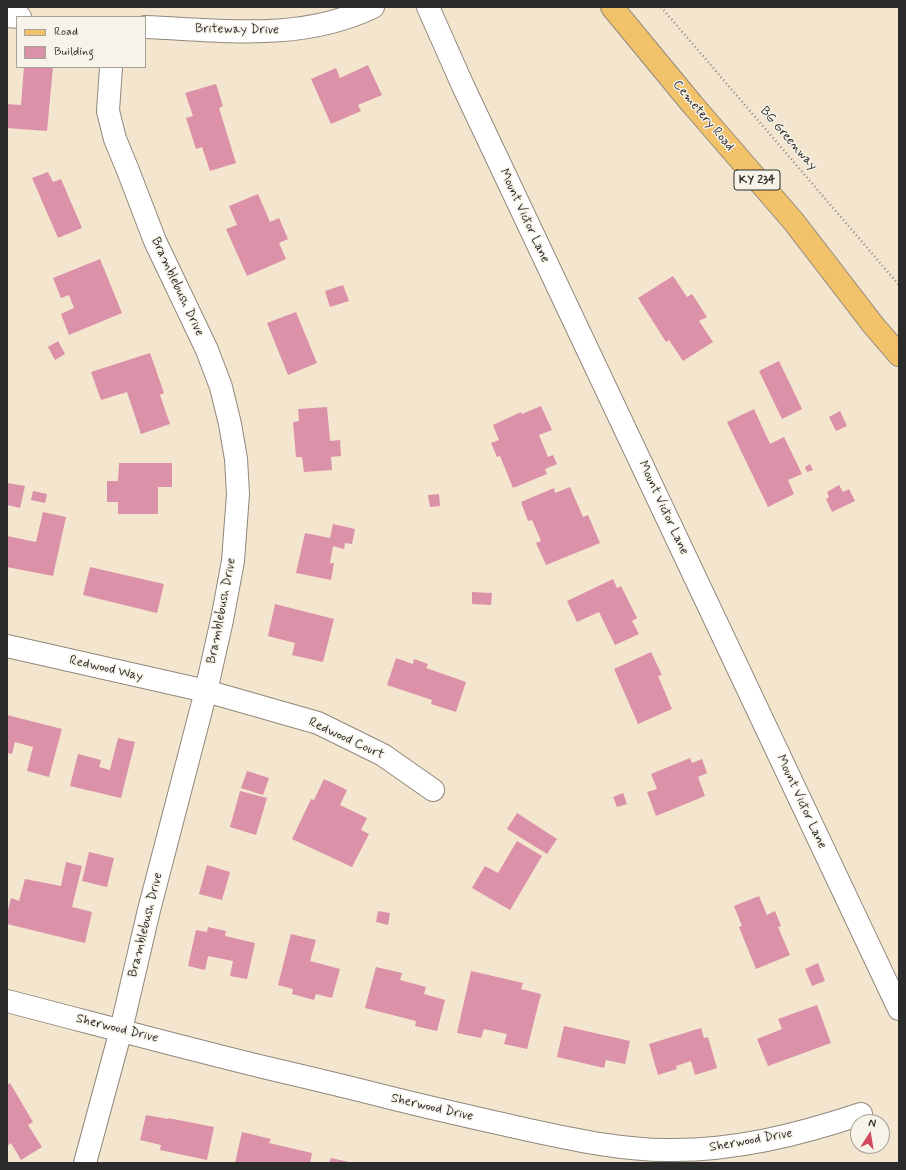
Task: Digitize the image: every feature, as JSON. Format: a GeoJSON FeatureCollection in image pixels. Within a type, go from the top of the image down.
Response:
{"type":"FeatureCollection","features":[{"type":"Feature","properties":{"kind":"main road","name":"Cemetery Road"},"geometry":{"type":"LineString","coordinates":[[612,7],[692,104],[794,222],[874,326],[899,355]]}},
{"type":"Feature","properties":{"kind":"street","name":"Briteway Drive"},"geometry":{"type":"LineString","coordinates":[[146,28],[255,32],[278,31],[335,22],[373,7]]}},
{"type":"Feature","properties":{"kind":"street","name":"Mount Victor Lane"},"geometry":{"type":"LineString","coordinates":[[428,7],[463,86],[899,1010]]}},
{"type":"Feature","properties":{"kind":"street","name":"Bramblebush Drive"},"geometry":{"type":"LineString","coordinates":[[85,1163],[121,1030],[149,910],[206,691],[222,620],[233,560],[237,528],[238,494],[236,459],[230,424],[221,387],[207,350],[156,241],[115,139],[108,111],[111,68]]}},
{"type":"Feature","properties":{"kind":"street","name":"Redwood Way"},"geometry":{"type":"LineString","coordinates":[[7,646],[206,691]]}},
{"type":"Feature","properties":{"kind":"street","name":"Redwood Court"},"geometry":{"type":"LineString","coordinates":[[206,691],[318,723],[383,755],[433,790]]}},
{"type":"Feature","properties":{"kind":"street","name":"Sherwood Drive"},"geometry":{"type":"LineString","coordinates":[[7,1001],[262,1067],[439,1110],[583,1142],[633,1149],[687,1150],[734,1146],[767,1141],[850,1117]]}},
{"type":"Feature","properties":{"kind":"path","name":"BG Greenway"},"geometry":{"type":"LineString","coordinates":[[661,7],[899,285]]}},
{"type":"Feature","properties":{"kind":"building"},"geometry":{"type":"Polygon","coordinates":[[[368,65],[382,95],[358,105],[361,111],[331,124],[311,79],[336,68],[340,78],[368,65]]]}},
{"type":"Feature","properties":{"kind":"building"},"geometry":{"type":"Polygon","coordinates":[[[24,68],[53,68],[47,131],[7,128],[7,104],[21,105],[24,68]]]}},
{"type":"Feature","properties":{"kind":"building"},"geometry":{"type":"Polygon","coordinates":[[[216,84],[223,106],[219,108],[236,163],[210,171],[202,147],[196,149],[186,118],[193,116],[185,93],[216,84]]]}},
{"type":"Feature","properties":{"kind":"building"},"geometry":{"type":"Polygon","coordinates":[[[48,172],[53,182],[61,179],[82,228],[58,238],[32,178],[48,172]]]}},
{"type":"Feature","properties":{"kind":"building"},"geometry":{"type":"Polygon","coordinates":[[[258,194],[270,222],[279,218],[288,239],[279,243],[286,259],[247,276],[226,229],[237,225],[229,206],[258,194]]]}},
{"type":"Feature","properties":{"kind":"building"},"geometry":{"type":"Polygon","coordinates":[[[100,259],[122,313],[69,335],[61,314],[74,308],[69,295],[61,298],[53,278],[100,259]]]}},
{"type":"Feature","properties":{"kind":"building"},"geometry":{"type":"Polygon","coordinates":[[[673,276],[687,297],[692,294],[707,317],[699,321],[713,342],[683,361],[669,340],[666,342],[638,298],[673,276]]]}},
{"type":"Feature","properties":{"kind":"building"},"geometry":{"type":"Polygon","coordinates":[[[343,285],[349,301],[330,307],[325,291],[343,285]]]}},
{"type":"Feature","properties":{"kind":"building"},"geometry":{"type":"Polygon","coordinates":[[[296,312],[317,363],[288,375],[267,323],[296,312]]]}},
{"type":"Feature","properties":{"kind":"building"},"geometry":{"type":"Polygon","coordinates":[[[58,341],[65,354],[55,360],[48,347],[58,341]]]}},
{"type":"Feature","properties":{"kind":"building"},"geometry":{"type":"Polygon","coordinates":[[[150,353],[164,393],[160,395],[170,424],[141,434],[127,392],[101,400],[91,372],[150,353]]]}},
{"type":"Feature","properties":{"kind":"building"},"geometry":{"type":"Polygon","coordinates":[[[779,361],[802,409],[782,419],[759,371],[779,361]]]}},
{"type":"Feature","properties":{"kind":"building"},"geometry":{"type":"Polygon","coordinates":[[[541,406],[552,430],[539,435],[548,457],[553,455],[557,464],[545,469],[547,474],[513,488],[500,456],[497,457],[491,443],[499,440],[493,425],[521,412],[522,414],[541,406]]]}},
{"type":"Feature","properties":{"kind":"building"},"geometry":{"type":"Polygon","coordinates":[[[327,407],[330,441],[340,440],[341,456],[331,457],[332,470],[304,472],[302,457],[296,457],[293,422],[299,421],[298,409],[327,407]]]}},
{"type":"Feature","properties":{"kind":"building"},"geometry":{"type":"Polygon","coordinates":[[[754,409],[770,444],[784,437],[802,474],[788,480],[794,494],[768,507],[727,422],[754,409]]]}},
{"type":"Feature","properties":{"kind":"building"},"geometry":{"type":"Polygon","coordinates":[[[840,411],[847,426],[836,431],[829,417],[840,411]]]}},
{"type":"Feature","properties":{"kind":"building"},"geometry":{"type":"Polygon","coordinates":[[[119,463],[172,463],[172,487],[158,487],[158,514],[118,514],[118,502],[107,502],[107,481],[118,481],[119,463]]]}},
{"type":"Feature","properties":{"kind":"building"},"geometry":{"type":"Polygon","coordinates":[[[810,464],[813,470],[807,472],[805,467],[810,464]]]}},
{"type":"Feature","properties":{"kind":"building"},"geometry":{"type":"Polygon","coordinates":[[[8,483],[25,486],[20,508],[7,505],[8,483]]]}},
{"type":"Feature","properties":{"kind":"building"},"geometry":{"type":"Polygon","coordinates":[[[839,485],[843,492],[849,489],[855,501],[832,512],[826,499],[829,497],[827,492],[839,485]]]}},
{"type":"Feature","properties":{"kind":"building"},"geometry":{"type":"Polygon","coordinates":[[[570,487],[583,517],[588,515],[600,543],[546,565],[536,543],[541,541],[532,520],[528,521],[521,502],[554,488],[555,493],[570,487]]]}},
{"type":"Feature","properties":{"kind":"building"},"geometry":{"type":"Polygon","coordinates":[[[33,491],[47,494],[45,503],[31,500],[33,491]]]}},
{"type":"Feature","properties":{"kind":"building"},"geometry":{"type":"Polygon","coordinates":[[[439,494],[440,506],[430,507],[428,495],[439,494]]]}},
{"type":"Feature","properties":{"kind":"building"},"geometry":{"type":"Polygon","coordinates":[[[43,512],[66,517],[53,576],[7,567],[7,536],[36,542],[43,512]]]}},
{"type":"Feature","properties":{"kind":"building"},"geometry":{"type":"Polygon","coordinates":[[[333,524],[355,529],[352,544],[345,543],[344,549],[333,546],[330,563],[334,563],[331,580],[296,573],[305,533],[330,538],[333,524]]]}},
{"type":"Feature","properties":{"kind":"building"},"geometry":{"type":"Polygon","coordinates":[[[90,567],[164,584],[157,613],[83,595],[90,567]]]}},
{"type":"Feature","properties":{"kind":"building"},"geometry":{"type":"Polygon","coordinates":[[[613,579],[617,588],[621,586],[637,618],[632,621],[639,634],[615,645],[599,612],[577,622],[567,601],[613,579]]]}},
{"type":"Feature","properties":{"kind":"building"},"geometry":{"type":"Polygon","coordinates":[[[472,592],[492,593],[491,605],[472,604],[472,592]]]}},
{"type":"Feature","properties":{"kind":"building"},"geometry":{"type":"Polygon","coordinates":[[[275,604],[334,619],[323,662],[292,655],[295,643],[268,636],[275,604]]]}},
{"type":"Feature","properties":{"kind":"building"},"geometry":{"type":"Polygon","coordinates":[[[651,652],[662,675],[658,676],[672,709],[638,724],[614,669],[651,652]]]}},
{"type":"Feature","properties":{"kind":"building"},"geometry":{"type":"Polygon","coordinates":[[[396,658],[413,664],[414,659],[428,664],[426,668],[466,682],[456,712],[431,704],[432,700],[387,685],[396,658]]]}},
{"type":"Feature","properties":{"kind":"building"},"geometry":{"type":"Polygon","coordinates":[[[7,715],[62,729],[49,777],[27,771],[33,747],[15,742],[12,754],[7,753],[7,715]]]}},
{"type":"Feature","properties":{"kind":"building"},"geometry":{"type":"Polygon","coordinates":[[[118,738],[135,742],[121,798],[70,786],[78,754],[101,760],[99,767],[110,770],[118,738]]]}},
{"type":"Feature","properties":{"kind":"building"},"geometry":{"type":"Polygon","coordinates":[[[690,758],[692,763],[702,759],[707,773],[698,777],[705,796],[656,816],[647,792],[657,789],[651,774],[690,758]]]}},
{"type":"Feature","properties":{"kind":"building"},"geometry":{"type":"Polygon","coordinates":[[[247,771],[269,778],[263,795],[241,788],[247,771]]]}},
{"type":"Feature","properties":{"kind":"building"},"geometry":{"type":"Polygon","coordinates":[[[324,779],[347,790],[340,805],[367,818],[361,830],[369,834],[352,867],[292,839],[311,799],[314,800],[324,779]]]}},
{"type":"Feature","properties":{"kind":"building"},"geometry":{"type":"Polygon","coordinates":[[[240,791],[267,798],[256,835],[230,827],[240,791]]]}},
{"type":"Feature","properties":{"kind":"building"},"geometry":{"type":"Polygon","coordinates":[[[623,793],[627,804],[617,807],[613,797],[623,793]]]}},
{"type":"Feature","properties":{"kind":"building"},"geometry":{"type":"Polygon","coordinates":[[[517,813],[557,839],[547,854],[507,829],[517,813]]]}},
{"type":"Feature","properties":{"kind":"building"},"geometry":{"type":"Polygon","coordinates":[[[517,841],[542,856],[510,910],[472,888],[485,866],[498,873],[517,841]]]}},
{"type":"Feature","properties":{"kind":"building"},"geometry":{"type":"Polygon","coordinates":[[[89,852],[114,858],[107,887],[82,881],[89,852]]]}},
{"type":"Feature","properties":{"kind":"building"},"geometry":{"type":"Polygon","coordinates":[[[66,862],[82,866],[72,907],[92,912],[85,943],[7,924],[7,914],[11,898],[19,901],[25,879],[61,886],[66,862]]]}},
{"type":"Feature","properties":{"kind":"building"},"geometry":{"type":"Polygon","coordinates":[[[207,865],[230,872],[222,900],[199,894],[207,865]]]}},
{"type":"Feature","properties":{"kind":"building"},"geometry":{"type":"Polygon","coordinates":[[[759,896],[767,915],[775,911],[781,926],[778,927],[790,955],[756,969],[739,927],[742,926],[734,906],[759,896]]]}},
{"type":"Feature","properties":{"kind":"building"},"geometry":{"type":"Polygon","coordinates":[[[378,911],[390,913],[388,925],[376,922],[378,911]]]}},
{"type":"Feature","properties":{"kind":"building"},"geometry":{"type":"Polygon","coordinates":[[[208,927],[226,931],[225,936],[255,943],[247,979],[230,976],[233,961],[208,956],[205,970],[188,966],[196,930],[207,932],[208,927]]]}},
{"type":"Feature","properties":{"kind":"building"},"geometry":{"type":"Polygon","coordinates":[[[291,934],[316,940],[310,961],[340,969],[332,998],[316,994],[314,1000],[292,994],[293,989],[278,985],[291,934]]]}},
{"type":"Feature","properties":{"kind":"building"},"geometry":{"type":"Polygon","coordinates":[[[818,963],[825,981],[812,986],[805,969],[818,963]]]}},
{"type":"Feature","properties":{"kind":"building"},"geometry":{"type":"Polygon","coordinates":[[[376,967],[402,973],[400,980],[426,987],[424,994],[445,1000],[437,1031],[415,1026],[416,1021],[365,1008],[376,967]]]}},
{"type":"Feature","properties":{"kind":"building"},"geometry":{"type":"Polygon","coordinates":[[[471,971],[523,983],[521,989],[541,994],[527,1049],[504,1044],[507,1034],[484,1029],[481,1038],[457,1033],[471,971]]]}},
{"type":"Feature","properties":{"kind":"building"},"geometry":{"type":"Polygon","coordinates":[[[817,1005],[831,1043],[768,1066],[757,1039],[782,1029],[778,1019],[817,1005]]]}},
{"type":"Feature","properties":{"kind":"building"},"geometry":{"type":"Polygon","coordinates":[[[564,1026],[630,1041],[625,1064],[606,1060],[604,1068],[557,1057],[564,1026]]]}},
{"type":"Feature","properties":{"kind":"building"},"geometry":{"type":"Polygon","coordinates":[[[701,1028],[704,1038],[708,1037],[717,1068],[695,1075],[691,1061],[676,1066],[677,1069],[658,1075],[649,1044],[701,1028]]]}},
{"type":"Feature","properties":{"kind":"building"},"geometry":{"type":"Polygon","coordinates":[[[10,1083],[33,1122],[28,1125],[42,1147],[21,1160],[11,1143],[7,1146],[7,1085],[10,1083]]]}},
{"type":"Feature","properties":{"kind":"building"},"geometry":{"type":"Polygon","coordinates":[[[146,1115],[214,1127],[207,1160],[160,1150],[161,1145],[140,1140],[146,1115]]]}},
{"type":"Feature","properties":{"kind":"building"},"geometry":{"type":"Polygon","coordinates":[[[242,1132],[271,1139],[269,1143],[312,1153],[310,1163],[235,1163],[242,1132]]]}},
{"type":"Feature","properties":{"kind":"building"},"geometry":{"type":"Polygon","coordinates":[[[331,1158],[349,1162],[349,1163],[329,1163],[331,1158]]]}}]}
